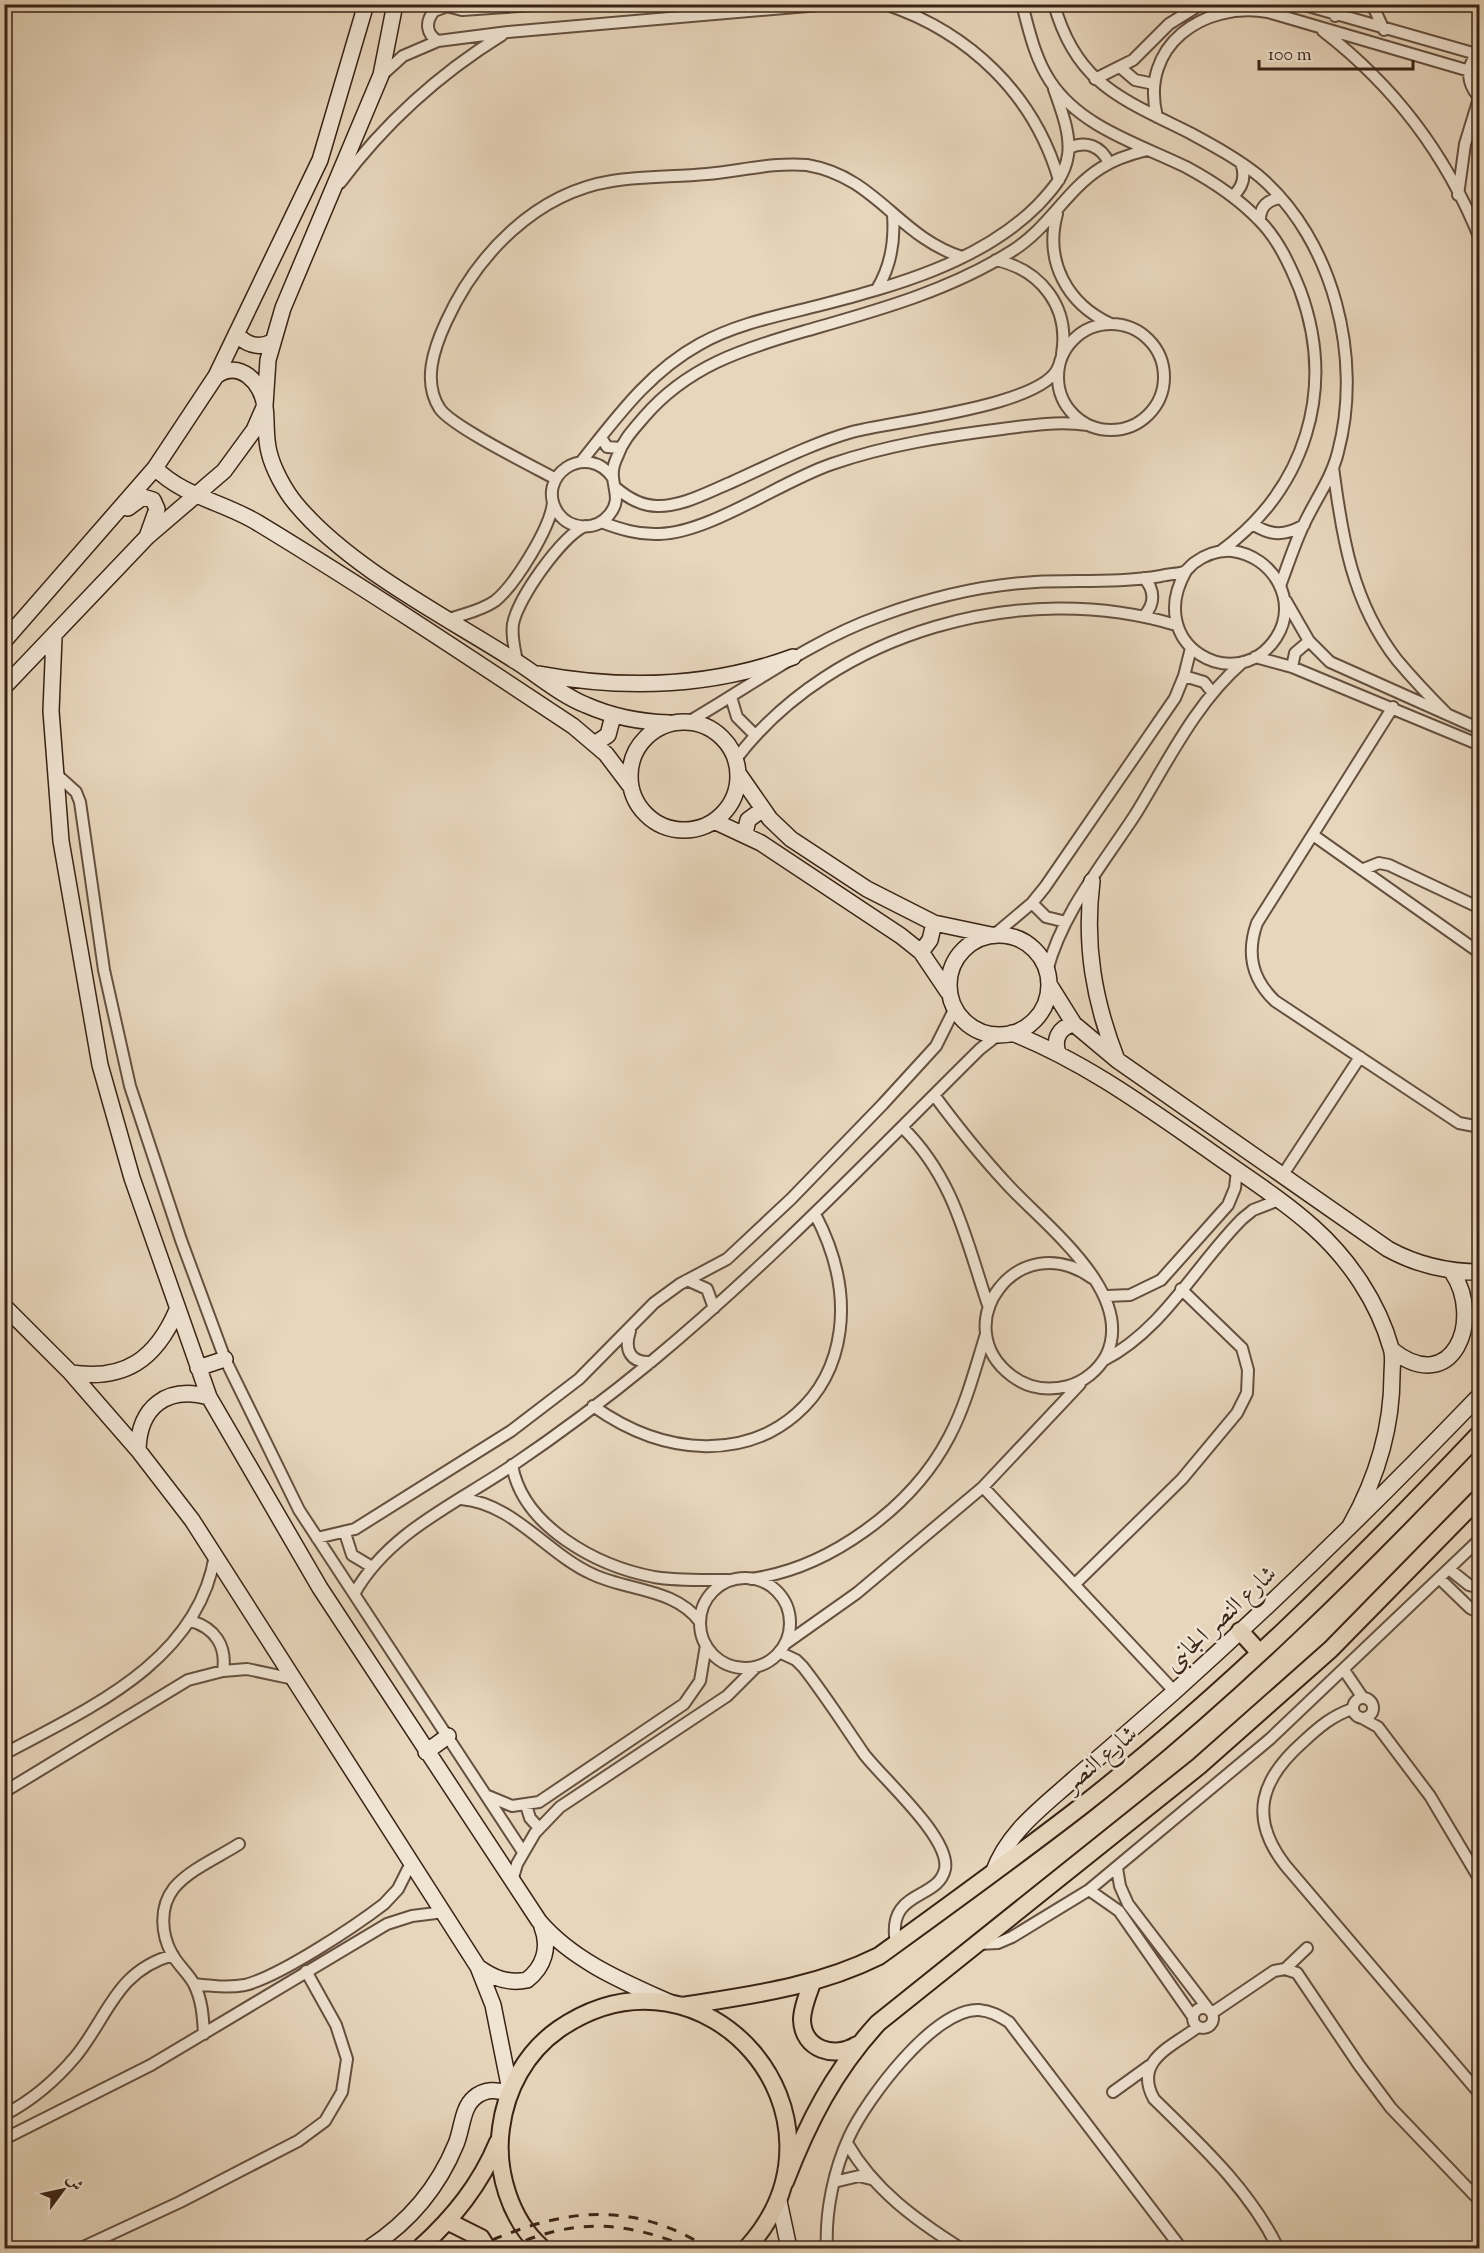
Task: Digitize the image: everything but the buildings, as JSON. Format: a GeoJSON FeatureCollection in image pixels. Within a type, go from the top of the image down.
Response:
{"type":"FeatureCollection","features":[{"type":"Feature","properties":{"kind":"main road","name":"شارع النصر"},"geometry":{"type":"LineString","coordinates":[[678,2005],[812,1983],[846,1972],[879,1956],[1094,1796],[1259,1652],[1396,1522],[1479,1432]]}},
{"type":"Feature","properties":{"kind":"main road"},"geometry":{"type":"LineString","coordinates":[[747,2248],[770,2219],[779,2201],[785,2181],[817,2106],[858,2045],[899,2004],[1119,1833],[1267,1707],[1339,1641],[1479,1497]]}},
{"type":"Feature","properties":{"kind":"main road"},"geometry":{"type":"LineString","coordinates":[[1240,1631],[1259,1652]]}},
{"type":"Feature","properties":{"kind":"main road"},"geometry":{"type":"LineString","coordinates":[[812,1983],[802,2018],[808,2039],[826,2052],[837,2053],[858,2045]]}},
{"type":"Feature","properties":{"kind":"main road"},"geometry":{"type":"LineString","coordinates":[[420,2248],[449,2222],[489,2164],[500,2139],[510,2092],[534,2053],[549,2036],[576,2018],[608,2006],[629,2002],[678,2005],[706,2015],[727,2027],[762,2062],[784,2107],[789,2157],[785,2181]]}},
{"type":"Feature","properties":{"kind":"main road"},"geometry":{"type":"LineString","coordinates":[[500,2139],[501,2168],[508,2196],[521,2222],[542,2248]]}},
{"type":"Feature","properties":{"kind":"main road"},"geometry":{"type":"LineString","coordinates":[[449,2222],[481,2238],[487,2248]]}},
{"type":"Feature","properties":{"kind":"street"},"geometry":{"type":"LineString","coordinates":[[4,641],[155,468],[216,376],[320,160],[366,4]]}},
{"type":"Feature","properties":{"kind":"street"},"geometry":{"type":"LineString","coordinates":[[395,4],[381,75],[283,308],[272,342],[265,405],[265,430],[269,454],[295,503],[339,546],[447,620],[584,705],[613,716],[643,722],[690,721],[705,725],[719,734],[729,745],[737,766],[763,809],[791,839],[813,855],[877,895],[934,923],[1015,938],[1033,947],[1074,1024],[1117,1060],[1388,1249],[1404,1258],[1452,1272],[1479,1272]]}},
{"type":"Feature","properties":{"kind":"street"},"geometry":{"type":"LineString","coordinates":[[381,75],[403,56],[438,42],[508,32],[831,4]]}},
{"type":"Feature","properties":{"kind":"street"},"geometry":{"type":"LineString","coordinates":[[885,4],[942,29],[993,68],[1033,119],[1051,155],[1059,180]]}},
{"type":"Feature","properties":{"kind":"street"},"geometry":{"type":"LineString","coordinates":[[1054,4],[1070,46],[1095,79],[1110,92],[1241,163],[1280,198],[1316,250],[1334,296],[1344,350],[1346,394],[1341,440],[1333,467],[1304,525],[1280,586]]}},
{"type":"Feature","properties":{"kind":"street"},"geometry":{"type":"LineString","coordinates":[[1095,79],[1121,68],[1143,52],[1169,24],[1201,4]]}},
{"type":"Feature","properties":{"kind":"street"},"geometry":{"type":"LineString","coordinates":[[1301,4],[1335,16],[1478,55],[1470,85],[1479,96],[1465,144],[1458,195]]}},
{"type":"Feature","properties":{"kind":"street"},"geometry":{"type":"LineString","coordinates":[[1335,16],[1350,4]]}},
{"type":"Feature","properties":{"kind":"street"},"geometry":{"type":"LineString","coordinates":[[1372,4],[1384,30]]}},
{"type":"Feature","properties":{"kind":"street"},"geometry":{"type":"LineString","coordinates":[[438,42],[429,33],[428,21],[434,11],[442,6],[462,10],[546,5]]}},
{"type":"Feature","properties":{"kind":"street"},"geometry":{"type":"LineString","coordinates":[[581,462],[635,393],[667,366],[701,344],[748,324],[877,290],[962,257],[1015,225],[1059,180],[1065,169],[1069,148],[1062,114],[1051,83],[1037,55],[1022,5]]}},
{"type":"Feature","properties":{"kind":"street"},"geometry":{"type":"LineString","coordinates":[[1157,117],[1154,84],[1159,63],[1171,44],[1189,28],[1210,16],[1233,10],[1256,10],[1474,72]]}},
{"type":"Feature","properties":{"kind":"street"},"geometry":{"type":"LineString","coordinates":[[1318,27],[1362,64],[1394,97],[1435,153],[1479,239]]}},
{"type":"Feature","properties":{"kind":"street"},"geometry":{"type":"LineString","coordinates":[[334,191],[363,153],[413,102],[449,71],[508,32]]}},
{"type":"Feature","properties":{"kind":"street"},"geometry":{"type":"LineString","coordinates":[[1121,68],[1135,80],[1154,84]]}},
{"type":"Feature","properties":{"kind":"street"},"geometry":{"type":"LineString","coordinates":[[1051,83],[1086,118],[1147,150],[1188,168],[1233,196],[1260,220],[1289,264],[1302,297],[1311,332],[1314,385],[1311,419],[1299,457],[1289,477],[1254,525],[1221,551],[1202,558],[1186,571],[1175,597],[1176,625],[1191,648],[1215,662],[1243,662]]}},
{"type":"Feature","properties":{"kind":"street"},"geometry":{"type":"LineString","coordinates":[[1069,148],[1083,144],[1096,147],[1109,163]]}},
{"type":"Feature","properties":{"kind":"street"},"geometry":{"type":"LineString","coordinates":[[601,522],[613,510],[614,483],[621,448],[636,426],[664,396],[699,370],[750,346],[909,299],[964,278],[1035,234],[1083,181],[1109,163],[1147,150]]}},
{"type":"Feature","properties":{"kind":"street"},"geometry":{"type":"LineString","coordinates":[[1233,196],[1240,188],[1244,178],[1241,163]]}},
{"type":"Feature","properties":{"kind":"street"},"geometry":{"type":"LineString","coordinates":[[556,479],[450,419],[440,408],[431,387],[431,371],[436,349],[453,306],[476,271],[502,240],[522,222],[558,199],[613,181],[795,164],[829,170],[849,178],[868,190],[920,238],[962,257]]}},
{"type":"Feature","properties":{"kind":"street"},"geometry":{"type":"LineString","coordinates":[[1260,220],[1263,207],[1280,198]]}},
{"type":"Feature","properties":{"kind":"street"},"geometry":{"type":"LineString","coordinates":[[517,662],[513,627],[520,607],[557,548],[568,537],[585,526],[601,522],[642,534],[670,534],[696,526],[830,464],[883,449],[938,438],[1035,424],[1088,425],[1114,431],[1131,427],[1151,413],[1163,390],[1164,370],[1153,344],[1138,331],[1111,324],[1082,306],[1061,278],[1053,244],[1058,210]]}},
{"type":"Feature","properties":{"kind":"street"},"geometry":{"type":"LineString","coordinates":[[877,290],[887,270],[893,248],[893,215]]}},
{"type":"Feature","properties":{"kind":"street"},"geometry":{"type":"LineString","coordinates":[[996,260],[1027,271],[1050,294],[1064,331],[1058,377],[1063,400],[1070,410],[1088,425]]}},
{"type":"Feature","properties":{"kind":"street"},"geometry":{"type":"LineString","coordinates":[[447,620],[485,607],[502,594],[547,528],[556,479],[566,467],[581,462],[597,464],[625,495],[645,505],[668,506],[702,495],[807,448],[851,433],[1015,398],[1042,385],[1057,372],[1060,361],[1073,340],[1081,333],[1090,328],[1111,324]]}},
{"type":"Feature","properties":{"kind":"street"},"geometry":{"type":"LineString","coordinates":[[236,334],[252,345],[262,346],[272,342]]}},
{"type":"Feature","properties":{"kind":"street"},"geometry":{"type":"LineString","coordinates":[[4,687],[147,537],[224,471],[241,451],[265,405],[260,391],[246,373],[234,369],[216,376]]}},
{"type":"Feature","properties":{"kind":"street"},"geometry":{"type":"LineString","coordinates":[[601,437],[607,447],[621,448]]}},
{"type":"Feature","properties":{"kind":"street"},"geometry":{"type":"LineString","coordinates":[[1333,467],[1346,554],[1366,609],[1397,659],[1447,714]]}},
{"type":"Feature","properties":{"kind":"street"},"geometry":{"type":"LineString","coordinates":[[155,468],[173,485],[194,496],[252,519],[326,564],[573,726],[596,743],[631,787],[642,811],[663,826],[680,830],[698,829],[714,821],[733,801],[737,766],[755,735],[783,706],[841,666],[885,645],[942,626],[997,614],[1059,609],[1104,610],[1144,616],[1176,625]]}},
{"type":"Feature","properties":{"kind":"street"},"geometry":{"type":"LineString","coordinates":[[111,518],[138,499],[148,497],[157,509],[147,537]]}},
{"type":"Feature","properties":{"kind":"street"},"geometry":{"type":"LineString","coordinates":[[553,501],[565,519],[585,526]]}},
{"type":"Feature","properties":{"kind":"street"},"geometry":{"type":"LineString","coordinates":[[1254,525],[1265,532],[1278,534],[1292,532],[1304,525]]}},
{"type":"Feature","properties":{"kind":"street"},"geometry":{"type":"LineString","coordinates":[[326,564],[328,555],[339,546]]}},
{"type":"Feature","properties":{"kind":"street"},"geometry":{"type":"LineString","coordinates":[[1221,551],[1242,553],[1261,561],[1276,576],[1284,598],[1309,640],[1336,665],[1479,729]]}},
{"type":"Feature","properties":{"kind":"street"},"geometry":{"type":"LineString","coordinates":[[690,721],[793,657],[878,616],[919,603],[981,589],[1033,582],[1144,578],[1186,571]]}},
{"type":"Feature","properties":{"kind":"street"},"geometry":{"type":"LineString","coordinates":[[1144,578],[1150,585],[1153,599],[1144,616]]}},
{"type":"Feature","properties":{"kind":"street"},"geometry":{"type":"LineString","coordinates":[[714,821],[745,833],[921,952],[968,1024],[987,1034],[1005,1034],[1024,1028],[1039,1015],[1048,997],[1048,977],[1053,949],[1066,922],[1212,692],[1243,662],[1255,657],[1275,639],[1282,626],[1284,598]]}},
{"type":"Feature","properties":{"kind":"street"},"geometry":{"type":"LineString","coordinates":[[54,637],[51,711],[56,774],[68,884],[100,1065],[132,1178],[209,1397],[320,1588],[538,1920],[550,1934],[588,1962],[678,2005]]}},
{"type":"Feature","properties":{"kind":"street"},"geometry":{"type":"LineString","coordinates":[[1292,667],[1297,648],[1309,640]]}},
{"type":"Feature","properties":{"kind":"street"},"geometry":{"type":"LineString","coordinates":[[317,1538],[345,1533],[434,1481],[548,1404],[600,1360],[654,1303],[687,1280],[727,1259],[823,1168],[936,1046],[953,1002],[951,972],[961,952],[970,944],[992,935],[1032,903],[1045,887],[1174,698],[1184,676],[1191,648]]}},
{"type":"Feature","properties":{"kind":"street"},"geometry":{"type":"LineString","coordinates":[[532,672],[591,682],[651,684],[741,673],[793,657]]}},
{"type":"Feature","properties":{"kind":"street"},"geometry":{"type":"LineString","coordinates":[[1255,657],[1292,667],[1393,707],[1479,745]]}},
{"type":"Feature","properties":{"kind":"street"},"geometry":{"type":"LineString","coordinates":[[1184,676],[1204,682],[1212,692]]}},
{"type":"Feature","properties":{"kind":"street"},"geometry":{"type":"LineString","coordinates":[[731,697],[736,717],[755,735]]}},
{"type":"Feature","properties":{"kind":"street"},"geometry":{"type":"LineString","coordinates":[[1393,707],[1257,923],[1250,951],[1252,965],[1257,979],[1275,1001],[1459,1123],[1479,1127]]}},
{"type":"Feature","properties":{"kind":"street"},"geometry":{"type":"LineString","coordinates":[[596,743],[608,735],[613,716]]}},
{"type":"Feature","properties":{"kind":"street"},"geometry":{"type":"LineString","coordinates":[[631,787],[630,767],[637,747],[651,732],[669,723]]}},
{"type":"Feature","properties":{"kind":"street"},"geometry":{"type":"LineString","coordinates":[[56,774],[76,792],[80,802],[104,970],[130,1086],[180,1240],[225,1359],[283,1481],[317,1538],[523,1852]]}},
{"type":"Feature","properties":{"kind":"street"},"geometry":{"type":"LineString","coordinates":[[745,833],[748,820],[763,809]]}},
{"type":"Feature","properties":{"kind":"street"},"geometry":{"type":"LineString","coordinates":[[1312,835],[1364,869],[1479,953]]}},
{"type":"Feature","properties":{"kind":"street"},"geometry":{"type":"LineString","coordinates":[[1364,869],[1379,863],[1389,865],[1479,908]]}},
{"type":"Feature","properties":{"kind":"street"},"geometry":{"type":"LineString","coordinates":[[1092,881],[1088,921],[1091,971],[1102,1020],[1117,1060]]}},
{"type":"Feature","properties":{"kind":"street"},"geometry":{"type":"LineString","coordinates":[[1032,903],[1046,917],[1066,922]]}},
{"type":"Feature","properties":{"kind":"street"},"geometry":{"type":"LineString","coordinates":[[921,952],[930,940],[934,923]]}},
{"type":"Feature","properties":{"kind":"street"},"geometry":{"type":"LineString","coordinates":[[1058,1053],[1056,1042],[1060,1031],[1074,1024]]}},
{"type":"Feature","properties":{"kind":"street"},"geometry":{"type":"LineString","coordinates":[[1005,1034],[1058,1053],[1137,1100],[1279,1200],[1312,1226],[1348,1264],[1372,1304],[1392,1350],[1390,1412],[1385,1442],[1365,1500],[1350,1526]]}},
{"type":"Feature","properties":{"kind":"street"},"geometry":{"type":"LineString","coordinates":[[354,1594],[372,1567],[403,1536],[512,1465],[593,1406],[651,1362],[714,1308],[815,1214],[934,1095],[1005,1034]]}},
{"type":"Feature","properties":{"kind":"street"},"geometry":{"type":"LineString","coordinates":[[1281,1176],[1360,1057]]}},
{"type":"Feature","properties":{"kind":"street"},"geometry":{"type":"LineString","coordinates":[[934,1095],[981,1155],[1049,1225],[1107,1296],[1111,1309],[1113,1335],[1104,1360]]}},
{"type":"Feature","properties":{"kind":"street"},"geometry":{"type":"LineString","coordinates":[[903,1127],[924,1150],[949,1189],[989,1308]]}},
{"type":"Feature","properties":{"kind":"street"},"geometry":{"type":"LineString","coordinates":[[1107,1296],[1130,1296],[1161,1280],[1228,1205],[1235,1188],[1237,1170]]}},
{"type":"Feature","properties":{"kind":"street"},"geometry":{"type":"LineString","coordinates":[[512,1881],[523,1852],[539,1828],[560,1808],[727,1696],[756,1667],[857,1593],[984,1487],[1104,1360],[1137,1338],[1242,1219],[1253,1210],[1279,1200]]}},
{"type":"Feature","properties":{"kind":"street"},"geometry":{"type":"LineString","coordinates":[[593,1406],[637,1433],[686,1446],[737,1444],[761,1438],[785,1423],[805,1405],[822,1383],[834,1359],[842,1333],[843,1308],[836,1259],[815,1214]]}},
{"type":"Feature","properties":{"kind":"street"},"geometry":{"type":"LineString","coordinates":[[512,1465],[515,1481],[524,1498],[536,1512],[569,1542],[623,1569],[654,1577],[686,1581],[751,1579],[779,1575],[825,1554],[863,1530],[908,1492],[932,1465],[955,1425],[987,1331],[989,1308],[1002,1283],[1019,1270],[1039,1262],[1067,1264],[1092,1278]]}},
{"type":"Feature","properties":{"kind":"street"},"geometry":{"type":"LineString","coordinates":[[1392,1350],[1405,1360],[1419,1365],[1435,1366],[1450,1362],[1468,1347],[1478,1325],[1479,1310],[1474,1294],[1465,1282],[1452,1272]]}},
{"type":"Feature","properties":{"kind":"street"},"geometry":{"type":"LineString","coordinates":[[687,1280],[706,1289],[714,1308]]}},
{"type":"Feature","properties":{"kind":"street"},"geometry":{"type":"LineString","coordinates":[[1076,1583],[1182,1479],[1237,1413],[1247,1393],[1248,1370],[1242,1348],[1181,1289]]}},
{"type":"Feature","properties":{"kind":"street"},"geometry":{"type":"LineString","coordinates":[[4,1306],[71,1373],[138,1450],[215,1555],[478,1967],[493,2005],[510,2092],[491,2091],[474,2098],[467,2108],[451,2158],[432,2189],[409,2217],[369,2248]]}},
{"type":"Feature","properties":{"kind":"street"},"geometry":{"type":"LineString","coordinates":[[71,1373],[104,1375],[135,1364],[160,1343],[177,1310]]}},
{"type":"Feature","properties":{"kind":"street"},"geometry":{"type":"LineString","coordinates":[[631,1328],[628,1351],[634,1360],[651,1362]]}},
{"type":"Feature","properties":{"kind":"street"},"geometry":{"type":"LineString","coordinates":[[987,1331],[994,1355],[1001,1366],[1022,1382],[1041,1388],[1061,1388],[1085,1379]]}},
{"type":"Feature","properties":{"kind":"street"},"geometry":{"type":"LineString","coordinates":[[198,1368],[225,1359]]}},
{"type":"Feature","properties":{"kind":"street"},"geometry":{"type":"LineString","coordinates":[[138,1450],[143,1420],[164,1398],[179,1393],[194,1393],[209,1397]]}},
{"type":"Feature","properties":{"kind":"street","name":"شارع النصر الجانبى"},"geometry":{"type":"LineString","coordinates":[[993,1873],[1002,1851],[1025,1823],[1175,1692],[1240,1631],[1380,1499],[1479,1395]]}},
{"type":"Feature","properties":{"kind":"street"},"geometry":{"type":"LineString","coordinates":[[984,1487],[1076,1583],[1175,1692]]}},
{"type":"Feature","properties":{"kind":"street"},"geometry":{"type":"LineString","coordinates":[[460,1499],[491,1506],[577,1567],[610,1581],[673,1600],[690,1609],[700,1622],[706,1645],[700,1681],[684,1704],[547,1798],[526,1805],[503,1804],[487,1796]]}},
{"type":"Feature","properties":{"kind":"street"},"geometry":{"type":"LineString","coordinates":[[345,1533],[352,1555],[372,1567]]}},
{"type":"Feature","properties":{"kind":"street"},"geometry":{"type":"LineString","coordinates":[[978,1944],[998,1943],[1012,1937],[1089,1890],[1117,1868],[1270,1739],[1344,1671],[1479,1539]]}},
{"type":"Feature","properties":{"kind":"street"},"geometry":{"type":"LineString","coordinates":[[4,1754],[140,1675],[171,1647],[191,1622],[212,1576],[215,1555]]}},
{"type":"Feature","properties":{"kind":"street"},"geometry":{"type":"LineString","coordinates":[[1449,1569],[1469,1585],[1479,1588]]}},
{"type":"Feature","properties":{"kind":"street"},"geometry":{"type":"LineString","coordinates":[[751,1579],[767,1584],[785,1603],[790,1628],[782,1648]]}},
{"type":"Feature","properties":{"kind":"street"},"geometry":{"type":"LineString","coordinates":[[1440,1579],[1470,1608],[1479,1612]]}},
{"type":"Feature","properties":{"kind":"street"},"geometry":{"type":"LineString","coordinates":[[700,1622],[708,1598],[719,1587],[734,1580]]}},
{"type":"Feature","properties":{"kind":"street"},"geometry":{"type":"LineString","coordinates":[[191,1622],[208,1628],[215,1635],[224,1652],[223,1671]]}},
{"type":"Feature","properties":{"kind":"street"},"geometry":{"type":"LineString","coordinates":[[706,1645],[724,1662],[739,1668],[756,1667]]}},
{"type":"Feature","properties":{"kind":"street"},"geometry":{"type":"LineString","coordinates":[[782,1648],[803,1667],[866,1755],[915,1809],[944,1856],[945,1869],[938,1880],[905,1904],[898,1914],[893,1929],[896,1943]]}},
{"type":"Feature","properties":{"kind":"street"},"geometry":{"type":"LineString","coordinates":[[4,1792],[178,1686],[223,1671],[271,1672],[294,1679]]}},
{"type":"Feature","properties":{"kind":"street"},"geometry":{"type":"LineString","coordinates":[[1344,1671],[1363,1698],[1371,1702],[1384,1734]]}},
{"type":"Feature","properties":{"kind":"street"},"geometry":{"type":"LineString","coordinates":[[1363,1698],[1356,1700],[1353,1709],[1355,1715],[1372,1723],[1384,1734],[1440,1811],[1479,1880]]}},
{"type":"Feature","properties":{"kind":"street"},"geometry":{"type":"LineString","coordinates":[[1362,1718],[1371,1714],[1373,1708]]}},
{"type":"Feature","properties":{"kind":"street"},"geometry":{"type":"LineString","coordinates":[[1353,1709],[1328,1720],[1284,1759],[1274,1772],[1263,1806],[1268,1838],[1285,1865],[1479,2094]]}},
{"type":"Feature","properties":{"kind":"street"},"geometry":{"type":"LineString","coordinates":[[426,1752],[448,1736]]}},
{"type":"Feature","properties":{"kind":"street"},"geometry":{"type":"LineString","coordinates":[[526,1805],[530,1818],[539,1828]]}},
{"type":"Feature","properties":{"kind":"street"},"geometry":{"type":"LineString","coordinates":[[204,2034],[203,2013],[194,1984],[167,1944],[163,1920],[170,1895],[183,1880],[239,1844]]}},
{"type":"Feature","properties":{"kind":"street"},"geometry":{"type":"LineString","coordinates":[[194,1984],[230,1987],[244,1985],[270,1974],[384,1904],[398,1889],[412,1861]]}},
{"type":"Feature","properties":{"kind":"street"},"geometry":{"type":"LineString","coordinates":[[1089,1890],[1123,1908],[1210,2011],[1214,2020],[1210,2027],[1196,2022],[1123,1908],[1117,1868]]}},
{"type":"Feature","properties":{"kind":"street"},"geometry":{"type":"LineString","coordinates":[[4,2139],[108,2088],[204,2034],[387,1924],[412,1916],[444,1912]]}},
{"type":"Feature","properties":{"kind":"street"},"geometry":{"type":"LineString","coordinates":[[478,1967],[490,1976],[505,1981],[527,1980],[534,1975],[544,1958],[546,1939],[538,1920]]}},
{"type":"Feature","properties":{"kind":"street"},"geometry":{"type":"LineString","coordinates":[[1113,2092],[1150,2065],[1196,2022],[1197,2010],[1210,2011],[1270,1973],[1285,1969],[1307,1948]]}},
{"type":"Feature","properties":{"kind":"street"},"geometry":{"type":"LineString","coordinates":[[4,2115],[31,2102],[76,2056],[128,1979],[150,1963],[173,1955]]}},
{"type":"Feature","properties":{"kind":"street"},"geometry":{"type":"LineString","coordinates":[[1285,1969],[1300,1976],[1349,2051],[1391,2108],[1479,2201]]}},
{"type":"Feature","properties":{"kind":"street"},"geometry":{"type":"LineString","coordinates":[[81,2248],[180,2202],[279,2151],[312,2132],[325,2121],[342,2092],[347,2059],[336,2025],[306,1971]]}},
{"type":"Feature","properties":{"kind":"street"},"geometry":{"type":"LineString","coordinates":[[827,2248],[829,2209],[834,2182],[847,2143],[867,2103],[890,2073],[917,2045],[962,2013],[978,2010],[994,2013],[1009,2022],[1177,2246]]}},
{"type":"Feature","properties":{"kind":"street"},"geometry":{"type":"LineString","coordinates":[[1150,2065],[1146,2082],[1154,2099],[1223,2168],[1257,2212],[1278,2248]]}},
{"type":"Feature","properties":{"kind":"street"},"geometry":{"type":"LineString","coordinates":[[847,2143],[872,2179],[915,2219],[960,2248]]}},
{"type":"Feature","properties":{"kind":"street"},"geometry":{"type":"LineString","coordinates":[[834,2182],[859,2176],[872,2179]]}},
{"type":"Feature","properties":{"kind":"street"},"geometry":{"type":"LineString","coordinates":[[779,2201],[789,2248]]}},
{"type":"Feature","properties":{"kind":"railway"},"geometry":{"type":"LineString","coordinates":[[474,2248],[534,2225],[563,2218],[592,2215],[620,2216],[649,2221],[678,2232],[708,2248]]}},
{"type":"Feature","properties":{"kind":"railway"},"geometry":{"type":"LineString","coordinates":[[507,2248],[554,2231],[598,2226],[643,2232],[690,2248]]}}]}
